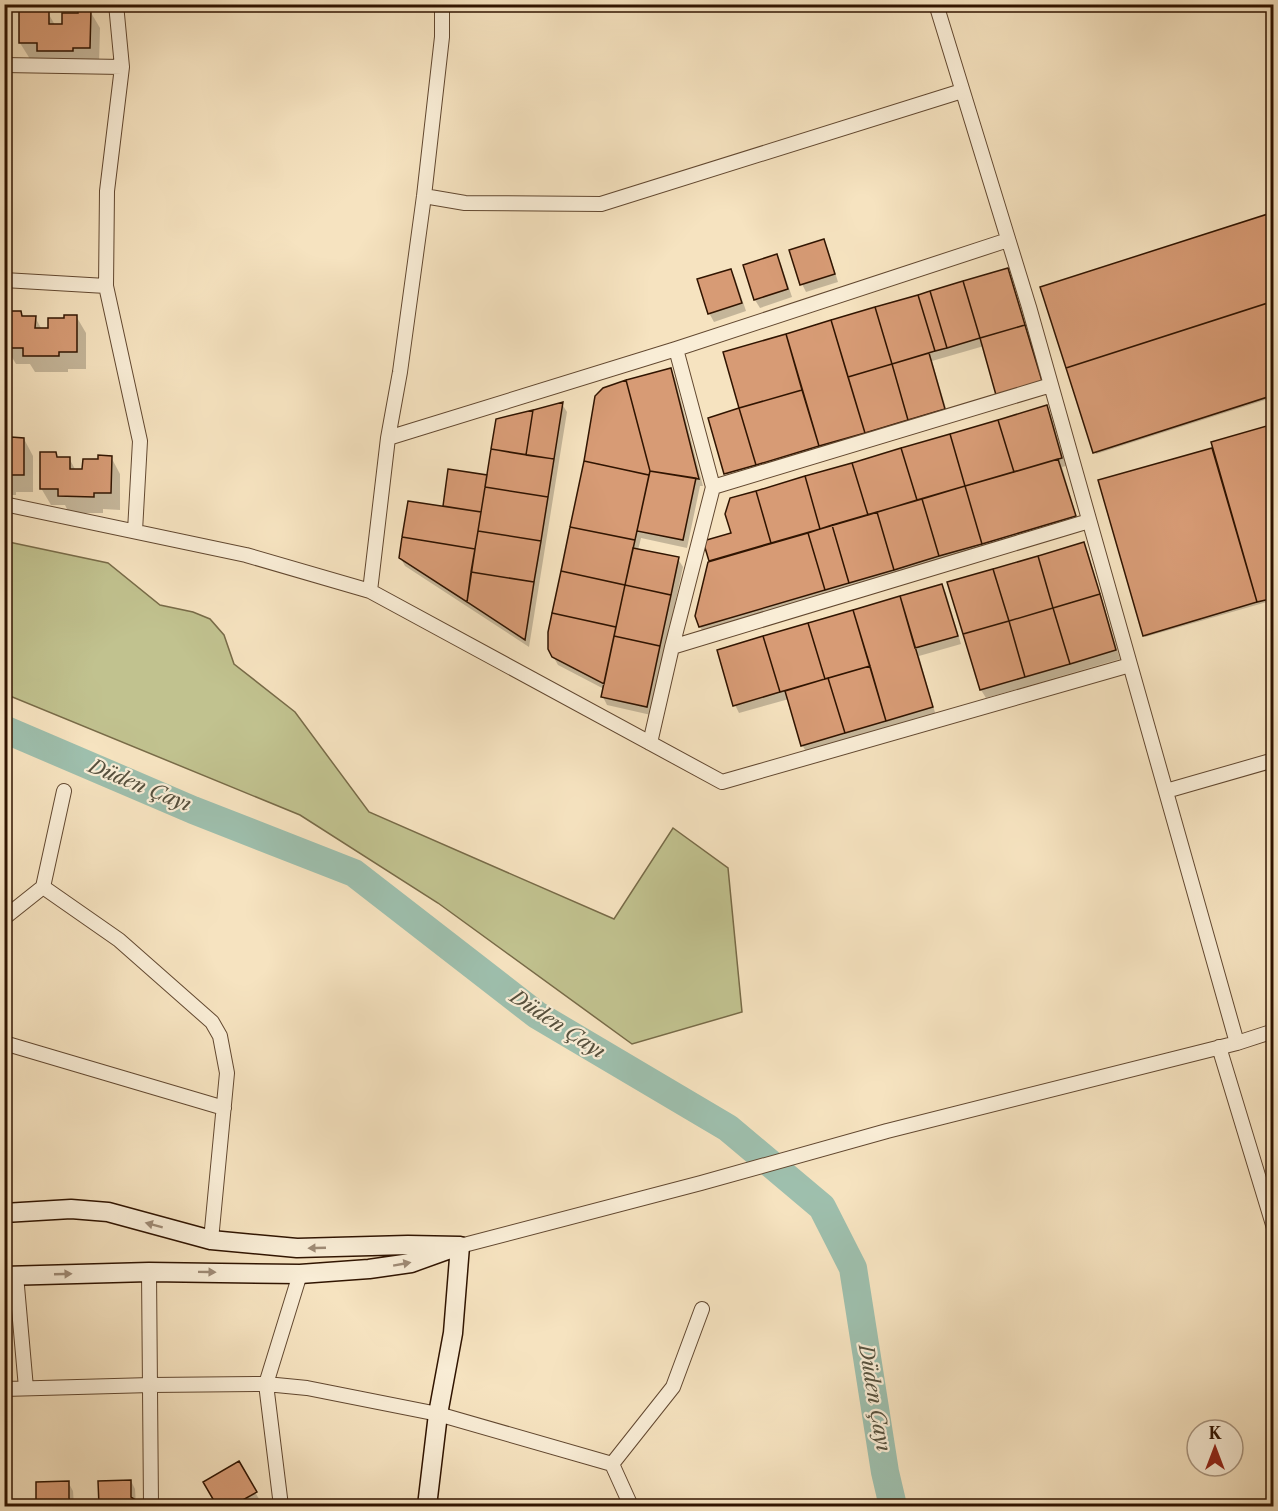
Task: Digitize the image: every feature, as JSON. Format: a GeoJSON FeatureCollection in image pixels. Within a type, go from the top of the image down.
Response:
{"type":"FeatureCollection","features":[{"type":"Feature","properties":{"kind":"main road"},"geometry":{"type":"LineString","coordinates":[[4,1213],[71,1209],[108,1212],[211,1240],[297,1248],[460,1246]]}},
{"type":"Feature","properties":{"kind":"main road"},"geometry":{"type":"LineString","coordinates":[[10,1276],[149,1272],[300,1274],[369,1269],[411,1263],[460,1246]]}},
{"type":"Feature","properties":{"kind":"main road"},"geometry":{"type":"LineString","coordinates":[[428,1506],[438,1414],[453,1333],[460,1246]]}},
{"type":"Feature","properties":{"kind":"street"},"geometry":{"type":"LineString","coordinates":[[116,4],[122,67],[107,191],[106,286],[140,441],[135,531]]}},
{"type":"Feature","properties":{"kind":"street"},"geometry":{"type":"LineString","coordinates":[[370,591],[388,438],[400,372],[424,196],[441,38],[442,4]]}},
{"type":"Feature","properties":{"kind":"street"},"geometry":{"type":"LineString","coordinates":[[936,4],[1051,384],[1237,1042]]}},
{"type":"Feature","properties":{"kind":"street"},"geometry":{"type":"LineString","coordinates":[[4,65],[122,67]]}},
{"type":"Feature","properties":{"kind":"street"},"geometry":{"type":"LineString","coordinates":[[424,196],[465,203],[601,204],[962,91]]}},
{"type":"Feature","properties":{"kind":"street"},"geometry":{"type":"LineString","coordinates":[[388,438],[676,348],[1008,240]]}},
{"type":"Feature","properties":{"kind":"street"},"geometry":{"type":"LineString","coordinates":[[4,280],[106,286]]}},
{"type":"Feature","properties":{"kind":"street"},"geometry":{"type":"LineString","coordinates":[[650,743],[713,487],[676,348]]}},
{"type":"Feature","properties":{"kind":"street"},"geometry":{"type":"LineString","coordinates":[[713,487],[1051,384]]}},
{"type":"Feature","properties":{"kind":"street"},"geometry":{"type":"LineString","coordinates":[[4,504],[246,555],[370,591],[722,782],[1130,665]]}},
{"type":"Feature","properties":{"kind":"street"},"geometry":{"type":"LineString","coordinates":[[672,647],[1089,521]]}},
{"type":"Feature","properties":{"kind":"street"},"geometry":{"type":"LineString","coordinates":[[1166,791],[1274,760]]}},
{"type":"Feature","properties":{"kind":"street"},"geometry":{"type":"LineString","coordinates":[[4,918],[43,887],[64,792]]}},
{"type":"Feature","properties":{"kind":"street"},"geometry":{"type":"LineString","coordinates":[[43,887],[119,940],[212,1022],[220,1036],[227,1073],[211,1240]]}},
{"type":"Feature","properties":{"kind":"street"},"geometry":{"type":"LineString","coordinates":[[460,1246],[701,1183],[827,1147],[1274,1031]]}},
{"type":"Feature","properties":{"kind":"street"},"geometry":{"type":"LineString","coordinates":[[4,1043],[224,1108]]}},
{"type":"Feature","properties":{"kind":"street"},"geometry":{"type":"LineString","coordinates":[[1219,1047],[1274,1228]]}},
{"type":"Feature","properties":{"kind":"street"},"geometry":{"type":"LineString","coordinates":[[149,1272],[151,1506]]}},
{"type":"Feature","properties":{"kind":"street"},"geometry":{"type":"LineString","coordinates":[[281,1506],[266,1384],[300,1274]]}},
{"type":"Feature","properties":{"kind":"street"},"geometry":{"type":"LineString","coordinates":[[10,1276],[26,1388]]}},
{"type":"Feature","properties":{"kind":"street"},"geometry":{"type":"LineString","coordinates":[[612,1464],[673,1388],[702,1309]]}},
{"type":"Feature","properties":{"kind":"street"},"geometry":{"type":"LineString","coordinates":[[4,1389],[266,1384],[307,1388],[438,1414],[612,1464],[631,1506]]}},
{"type":"Feature","properties":{"kind":"green space"},"geometry":{"type":"Polygon","coordinates":[[[4,541],[108,563],[160,605],[193,612],[210,619],[224,635],[234,664],[295,712],[369,812],[614,919],[673,828],[728,868],[742,1012],[632,1044],[438,903],[300,815],[5,694],[4,541]]]}},
{"type":"Feature","properties":{"kind":"building"},"geometry":{"type":"Polygon","coordinates":[[[19,7],[35,7],[36,11],[49,11],[49,24],[62,24],[62,13],[91,10],[90,48],[73,48],[73,51],[37,51],[37,43],[19,43],[19,7]]]}},
{"type":"Feature","properties":{"kind":"building"},"geometry":{"type":"Polygon","coordinates":[[[1274,212],[1274,301],[1066,368],[1040,287],[1274,212]]]}},
{"type":"Feature","properties":{"kind":"building"},"geometry":{"type":"Polygon","coordinates":[[[824,239],[835,274],[800,285],[789,250],[824,239]]]}},
{"type":"Feature","properties":{"kind":"building"},"geometry":{"type":"Polygon","coordinates":[[[777,254],[788,289],[754,300],[743,265],[777,254]]]}},
{"type":"Feature","properties":{"kind":"building"},"geometry":{"type":"Polygon","coordinates":[[[1008,268],[1025,325],[980,338],[963,281],[1008,268]]]}},
{"type":"Feature","properties":{"kind":"building"},"geometry":{"type":"Polygon","coordinates":[[[731,269],[742,303],[708,314],[697,279],[731,269]]]}},
{"type":"Feature","properties":{"kind":"building"},"geometry":{"type":"Polygon","coordinates":[[[963,281],[980,338],[947,348],[930,291],[963,281]]]}},
{"type":"Feature","properties":{"kind":"building"},"geometry":{"type":"Polygon","coordinates":[[[930,291],[947,348],[935,351],[918,295],[930,291]]]}},
{"type":"Feature","properties":{"kind":"building"},"geometry":{"type":"Polygon","coordinates":[[[918,295],[935,351],[892,364],[875,307],[918,295]]]}},
{"type":"Feature","properties":{"kind":"building"},"geometry":{"type":"Polygon","coordinates":[[[1274,301],[1274,395],[1093,453],[1066,368],[1274,301]]]}},
{"type":"Feature","properties":{"kind":"building"},"geometry":{"type":"Polygon","coordinates":[[[875,307],[892,364],[848,377],[831,320],[875,307]]]}},
{"type":"Feature","properties":{"kind":"building"},"geometry":{"type":"Polygon","coordinates":[[[5,311],[21,311],[22,316],[36,316],[35,328],[48,328],[48,318],[77,315],[77,352],[59,352],[59,356],[23,356],[23,348],[5,348],[5,311]]]}},
{"type":"Feature","properties":{"kind":"building"},"geometry":{"type":"Polygon","coordinates":[[[831,320],[865,433],[819,446],[786,334],[831,320]]]}},
{"type":"Feature","properties":{"kind":"building"},"geometry":{"type":"Polygon","coordinates":[[[1025,325],[1042,381],[996,395],[980,338],[1025,325]]]}},
{"type":"Feature","properties":{"kind":"building"},"geometry":{"type":"Polygon","coordinates":[[[786,334],[802,390],[739,408],[723,352],[786,334]]]}},
{"type":"Feature","properties":{"kind":"building"},"geometry":{"type":"Polygon","coordinates":[[[929,353],[945,409],[908,420],[892,364],[929,353]]]}},
{"type":"Feature","properties":{"kind":"building"},"geometry":{"type":"Polygon","coordinates":[[[892,364],[908,420],[865,433],[848,377],[892,364]]]}},
{"type":"Feature","properties":{"kind":"building"},"geometry":{"type":"Polygon","coordinates":[[[671,368],[699,479],[650,471],[626,380],[671,368]]]}},
{"type":"Feature","properties":{"kind":"building"},"geometry":{"type":"Polygon","coordinates":[[[626,380],[650,471],[649,475],[584,461],[595,396],[603,388],[626,380]]]}},
{"type":"Feature","properties":{"kind":"building"},"geometry":{"type":"Polygon","coordinates":[[[802,390],[819,446],[756,465],[739,408],[802,390]]]}},
{"type":"Feature","properties":{"kind":"building"},"geometry":{"type":"Polygon","coordinates":[[[563,402],[554,459],[526,455],[533,410],[563,402]]]}},
{"type":"Feature","properties":{"kind":"building"},"geometry":{"type":"Polygon","coordinates":[[[1047,405],[1062,458],[1014,472],[998,420],[1047,405]]]}},
{"type":"Feature","properties":{"kind":"building"},"geometry":{"type":"Polygon","coordinates":[[[739,408],[756,465],[724,474],[708,418],[739,408]]]}},
{"type":"Feature","properties":{"kind":"building"},"geometry":{"type":"Polygon","coordinates":[[[533,410],[526,455],[491,449],[496,419],[533,410]]]}},
{"type":"Feature","properties":{"kind":"building"},"geometry":{"type":"Polygon","coordinates":[[[998,420],[1014,472],[965,486],[950,434],[998,420]]]}},
{"type":"Feature","properties":{"kind":"building"},"geometry":{"type":"Polygon","coordinates":[[[1274,424],[1274,598],[1257,602],[1211,442],[1274,424]]]}},
{"type":"Feature","properties":{"kind":"building"},"geometry":{"type":"Polygon","coordinates":[[[950,434],[965,486],[917,500],[901,448],[950,434]]]}},
{"type":"Feature","properties":{"kind":"building"},"geometry":{"type":"Polygon","coordinates":[[[11,437],[24,438],[24,475],[7,475],[7,479],[4,479],[4,441],[11,441],[11,437]]]}},
{"type":"Feature","properties":{"kind":"building"},"geometry":{"type":"Polygon","coordinates":[[[901,448],[917,500],[868,515],[852,463],[901,448]]]}},
{"type":"Feature","properties":{"kind":"building"},"geometry":{"type":"Polygon","coordinates":[[[1212,448],[1257,602],[1143,636],[1098,480],[1212,448]]]}},
{"type":"Feature","properties":{"kind":"building"},"geometry":{"type":"Polygon","coordinates":[[[491,449],[554,459],[548,497],[485,487],[491,449]]]}},
{"type":"Feature","properties":{"kind":"building"},"geometry":{"type":"Polygon","coordinates":[[[40,452],[56,452],[57,457],[70,457],[70,469],[82,469],[83,459],[98,459],[98,455],[112,456],[111,493],[94,493],[94,497],[58,496],[58,489],[40,489],[40,452]]]}},
{"type":"Feature","properties":{"kind":"building"},"geometry":{"type":"Polygon","coordinates":[[[1058,459],[1076,516],[982,544],[965,486],[1058,459]]]}},
{"type":"Feature","properties":{"kind":"building"},"geometry":{"type":"Polygon","coordinates":[[[584,461],[649,475],[635,540],[570,527],[584,461]]]}},
{"type":"Feature","properties":{"kind":"building"},"geometry":{"type":"Polygon","coordinates":[[[852,463],[868,515],[820,529],[805,476],[852,463]]]}},
{"type":"Feature","properties":{"kind":"building"},"geometry":{"type":"Polygon","coordinates":[[[448,469],[487,475],[481,512],[443,506],[448,469]]]}},
{"type":"Feature","properties":{"kind":"building"},"geometry":{"type":"Polygon","coordinates":[[[650,471],[696,478],[683,540],[637,531],[650,471]]]}},
{"type":"Feature","properties":{"kind":"building"},"geometry":{"type":"Polygon","coordinates":[[[805,476],[820,529],[771,543],[756,491],[805,476]]]}},
{"type":"Feature","properties":{"kind":"building"},"geometry":{"type":"Polygon","coordinates":[[[965,486],[982,544],[939,556],[922,499],[965,486]]]}},
{"type":"Feature","properties":{"kind":"building"},"geometry":{"type":"Polygon","coordinates":[[[485,487],[548,497],[541,541],[478,531],[485,487]]]}},
{"type":"Feature","properties":{"kind":"building"},"geometry":{"type":"Polygon","coordinates":[[[756,491],[771,543],[709,561],[703,541],[731,533],[725,514],[730,498],[756,491]]]}},
{"type":"Feature","properties":{"kind":"building"},"geometry":{"type":"Polygon","coordinates":[[[922,499],[939,556],[894,570],[877,512],[922,499]]]}},
{"type":"Feature","properties":{"kind":"building"},"geometry":{"type":"Polygon","coordinates":[[[408,501],[481,512],[475,549],[402,537],[408,501]]]}},
{"type":"Feature","properties":{"kind":"building"},"geometry":{"type":"Polygon","coordinates":[[[877,512],[894,570],[849,583],[832,525],[877,512]]]}},
{"type":"Feature","properties":{"kind":"building"},"geometry":{"type":"Polygon","coordinates":[[[832,525],[849,583],[825,590],[808,533],[832,525]]]}},
{"type":"Feature","properties":{"kind":"building"},"geometry":{"type":"Polygon","coordinates":[[[570,527],[635,540],[625,585],[561,571],[570,527]]]}},
{"type":"Feature","properties":{"kind":"building"},"geometry":{"type":"Polygon","coordinates":[[[478,531],[541,541],[534,582],[471,572],[478,531]]]}},
{"type":"Feature","properties":{"kind":"building"},"geometry":{"type":"Polygon","coordinates":[[[808,533],[825,590],[699,627],[695,616],[708,562],[808,533]]]}},
{"type":"Feature","properties":{"kind":"building"},"geometry":{"type":"Polygon","coordinates":[[[402,537],[475,549],[467,602],[399,558],[402,537]]]}},
{"type":"Feature","properties":{"kind":"building"},"geometry":{"type":"Polygon","coordinates":[[[1084,542],[1100,594],[1053,608],[1038,556],[1084,542]]]}},
{"type":"Feature","properties":{"kind":"building"},"geometry":{"type":"Polygon","coordinates":[[[633,548],[679,557],[671,595],[625,585],[633,548]]]}},
{"type":"Feature","properties":{"kind":"building"},"geometry":{"type":"Polygon","coordinates":[[[1038,556],[1053,608],[1009,621],[993,569],[1038,556]]]}},
{"type":"Feature","properties":{"kind":"building"},"geometry":{"type":"Polygon","coordinates":[[[993,569],[1009,621],[963,634],[947,582],[993,569]]]}},
{"type":"Feature","properties":{"kind":"building"},"geometry":{"type":"Polygon","coordinates":[[[561,571],[625,585],[616,627],[552,613],[561,571]]]}},
{"type":"Feature","properties":{"kind":"building"},"geometry":{"type":"Polygon","coordinates":[[[471,572],[534,582],[525,640],[467,602],[471,572]]]}},
{"type":"Feature","properties":{"kind":"building"},"geometry":{"type":"Polygon","coordinates":[[[942,584],[958,636],[915,648],[900,596],[942,584]]]}},
{"type":"Feature","properties":{"kind":"building"},"geometry":{"type":"Polygon","coordinates":[[[625,585],[671,595],[660,646],[614,636],[625,585]]]}},
{"type":"Feature","properties":{"kind":"building"},"geometry":{"type":"Polygon","coordinates":[[[1100,594],[1116,650],[1070,664],[1053,608],[1100,594]]]}},
{"type":"Feature","properties":{"kind":"building"},"geometry":{"type":"Polygon","coordinates":[[[900,596],[933,707],[886,721],[853,610],[900,596]]]}},
{"type":"Feature","properties":{"kind":"building"},"geometry":{"type":"Polygon","coordinates":[[[1053,608],[1070,664],[1025,677],[1009,621],[1053,608]]]}},
{"type":"Feature","properties":{"kind":"building"},"geometry":{"type":"Polygon","coordinates":[[[853,610],[870,666],[825,679],[808,623],[853,610]]]}},
{"type":"Feature","properties":{"kind":"building"},"geometry":{"type":"Polygon","coordinates":[[[552,613],[616,627],[604,684],[552,657],[548,649],[548,632],[552,613]]]}},
{"type":"Feature","properties":{"kind":"building"},"geometry":{"type":"Polygon","coordinates":[[[1009,621],[1025,677],[980,690],[963,634],[1009,621]]]}},
{"type":"Feature","properties":{"kind":"building"},"geometry":{"type":"Polygon","coordinates":[[[808,623],[825,679],[780,692],[763,636],[808,623]]]}},
{"type":"Feature","properties":{"kind":"building"},"geometry":{"type":"Polygon","coordinates":[[[614,636],[660,646],[647,707],[601,697],[614,636]]]}},
{"type":"Feature","properties":{"kind":"building"},"geometry":{"type":"Polygon","coordinates":[[[763,636],[780,692],[733,706],[717,650],[763,636]]]}},
{"type":"Feature","properties":{"kind":"building"},"geometry":{"type":"Polygon","coordinates":[[[870,666],[886,721],[845,733],[828,678],[870,666]]]}},
{"type":"Feature","properties":{"kind":"building"},"geometry":{"type":"Polygon","coordinates":[[[828,678],[845,733],[801,746],[785,691],[828,678]]]}},
{"type":"Feature","properties":{"kind":"building"},"geometry":{"type":"Polygon","coordinates":[[[239,1461],[257,1492],[232,1506],[217,1506],[203,1482],[239,1461]]]}},
{"type":"Feature","properties":{"kind":"building"},"geometry":{"type":"Polygon","coordinates":[[[131,1480],[131,1497],[134,1499],[134,1506],[99,1506],[98,1481],[131,1480]]]}},
{"type":"Feature","properties":{"kind":"building"},"geometry":{"type":"Polygon","coordinates":[[[69,1481],[71,1506],[36,1506],[36,1482],[69,1481]]]}},
{"type":"Feature","properties":{"kind":"building"},"geometry":{"type":"Polygon","coordinates":[[[549,1501],[611,1502],[611,1506],[549,1506],[549,1501]]]}},
{"type":"Feature","properties":{"kind":"waterway","name":"Düden Çayı"},"geometry":{"type":"LineString","coordinates":[[4,729],[193,810],[354,873],[537,1015],[728,1128],[822,1207],[853,1268],[885,1472],[893,1506]]}}]}
